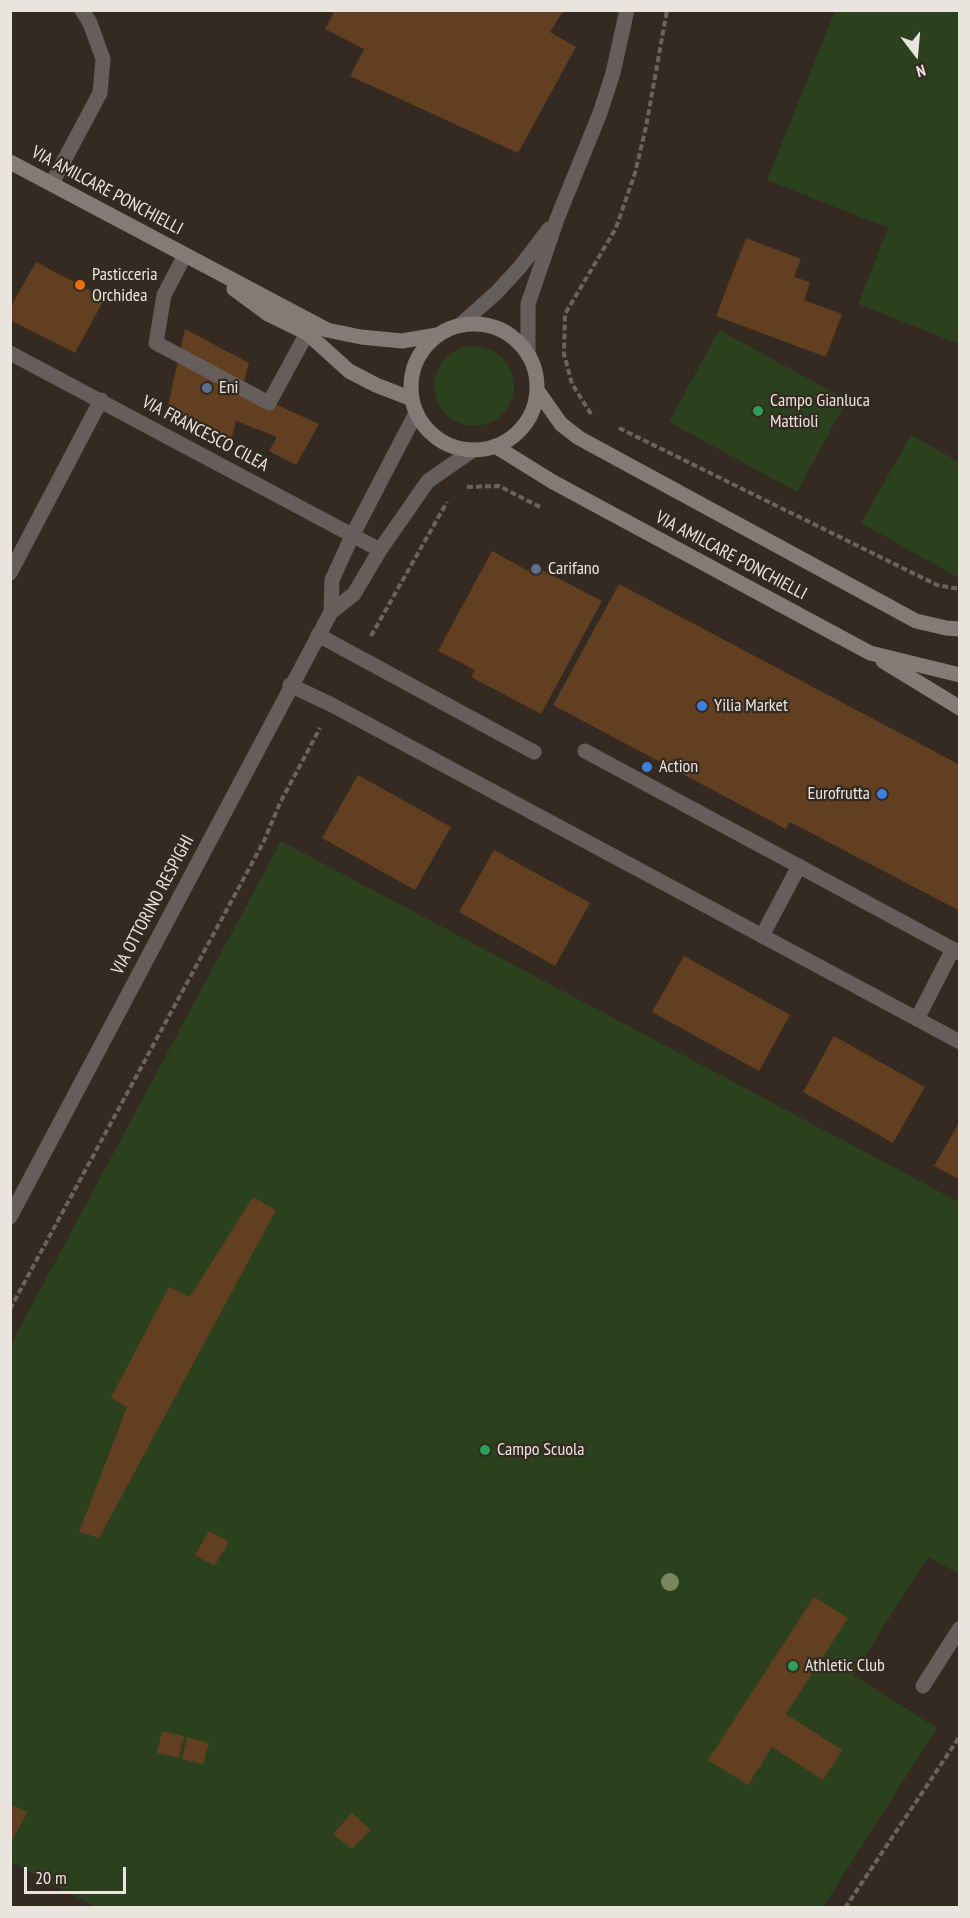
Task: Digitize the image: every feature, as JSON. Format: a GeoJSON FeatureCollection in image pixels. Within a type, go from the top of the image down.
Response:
{"type":"FeatureCollection","features":[{"type":"Feature","properties":{"kind":"main road","name":"VIA AMILCARE PONCHIELLI"},"geometry":{"type":"LineString","coordinates":[[10,162],[327,330],[361,337],[402,341],[437,335],[460,325],[479,324],[499,329],[516,339],[528,355],[535,372],[537,390],[533,408],[525,424],[512,437],[495,446],[473,450],[456,447],[440,440],[426,428],[414,406],[411,381],[415,363],[424,348],[437,335]]}},
{"type":"Feature","properties":{"kind":"main road","name":"VIA AMILCARE PONCHIELLI"},"geometry":{"type":"LineString","coordinates":[[185,255],[268,314],[307,333],[349,371],[414,406]]}},
{"type":"Feature","properties":{"kind":"main road","name":"VIA AMILCARE PONCHIELLI"},"geometry":{"type":"LineString","coordinates":[[537,390],[561,424],[579,438],[916,621],[960,629]]}},
{"type":"Feature","properties":{"kind":"main road","name":"VIA AMILCARE PONCHIELLI"},"geometry":{"type":"LineString","coordinates":[[495,446],[553,482],[870,653],[960,675]]}},
{"type":"Feature","properties":{"kind":"main road"},"geometry":{"type":"LineString","coordinates":[[870,653],[960,708]]}},
{"type":"Feature","properties":{"kind":"street"},"geometry":{"type":"LineString","coordinates":[[52,183],[100,93],[103,59],[90,23],[81,10]]}},
{"type":"Feature","properties":{"kind":"street"},"geometry":{"type":"LineString","coordinates":[[528,355],[528,304],[557,219],[600,113],[613,73],[627,10]]}},
{"type":"Feature","properties":{"kind":"street"},"geometry":{"type":"LineString","coordinates":[[460,325],[520,267],[557,219]]}},
{"type":"Feature","properties":{"kind":"street"},"geometry":{"type":"LineString","coordinates":[[185,255],[164,295],[156,343],[269,403],[307,333]]}},
{"type":"Feature","properties":{"kind":"street","name":"VIA FRANCESCO CILEA"},"geometry":{"type":"LineString","coordinates":[[10,353],[380,550]]}},
{"type":"Feature","properties":{"kind":"street"},"geometry":{"type":"LineString","coordinates":[[10,573],[101,400]]}},
{"type":"Feature","properties":{"kind":"street","name":"VIA OTTORINO RESPIGHI"},"geometry":{"type":"LineString","coordinates":[[331,612],[332,580],[414,406]]}},
{"type":"Feature","properties":{"kind":"street","name":"VIA OTTORINO RESPIGHI"},"geometry":{"type":"LineString","coordinates":[[10,1217],[331,612],[354,594],[380,550],[428,481],[473,450]]}},
{"type":"Feature","properties":{"kind":"street"},"geometry":{"type":"LineString","coordinates":[[318,635],[534,752]]}},
{"type":"Feature","properties":{"kind":"street"},"geometry":{"type":"LineString","coordinates":[[290,686],[343,711],[960,1042]]}},
{"type":"Feature","properties":{"kind":"street"},"geometry":{"type":"LineString","coordinates":[[585,751],[956,951],[917,1019]]}},
{"type":"Feature","properties":{"kind":"street"},"geometry":{"type":"LineString","coordinates":[[762,936],[799,866]]}},
{"type":"Feature","properties":{"kind":"street"},"geometry":{"type":"LineString","coordinates":[[923,1686],[960,1628]]}},
{"type":"Feature","properties":{"kind":"path"},"geometry":{"type":"LineString","coordinates":[[592,415],[572,384],[564,354],[565,314],[616,228],[635,173],[646,127],[667,10]]}},
{"type":"Feature","properties":{"kind":"path"},"geometry":{"type":"LineString","coordinates":[[613,425],[937,585],[960,589]]}},
{"type":"Feature","properties":{"kind":"path"},"geometry":{"type":"LineString","coordinates":[[461,490],[470,486],[499,486],[542,508]]}},
{"type":"Feature","properties":{"kind":"path"},"geometry":{"type":"LineString","coordinates":[[360,656],[452,494]]}},
{"type":"Feature","properties":{"kind":"path"},"geometry":{"type":"LineString","coordinates":[[10,1310],[264,841],[280,803],[320,728]]}},
{"type":"Feature","properties":{"kind":"path"},"geometry":{"type":"LineString","coordinates":[[846,1908],[960,1736]]}},
{"type":"Feature","properties":{"kind":"green space"},"geometry":{"type":"Polygon","coordinates":[[[835,11],[959,11],[959,344],[858,304],[888,228],[767,180],[835,11]]]}},
{"type":"Feature","properties":{"kind":"green space","name":"Campo Gianluca Mattioli"},"geometry":{"type":"Polygon","coordinates":[[[719,330],[847,400],[797,492],[669,422],[719,330]]]}},
{"type":"Feature","properties":{"kind":"green space"},"geometry":{"type":"Polygon","coordinates":[[[474,346],[489,349],[502,358],[511,371],[514,386],[511,401],[502,414],[489,423],[474,426],[459,423],[446,414],[437,401],[434,386],[437,371],[446,358],[459,349],[474,346]]]}},
{"type":"Feature","properties":{"kind":"green space"},"geometry":{"type":"Polygon","coordinates":[[[911,435],[959,462],[959,578],[861,523],[911,435]]]}},
{"type":"Feature","properties":{"kind":"green space","name":"Campo Scuola"},"geometry":{"type":"Polygon","coordinates":[[[281,841],[959,1202],[959,1574],[928,1557],[853,1675],[937,1728],[823,1907],[95,1907],[11,1862],[11,1344],[281,841]]]}},
{"type":"Feature","properties":{"kind":"building"},"geometry":{"type":"Polygon","coordinates":[[[335,10],[564,10],[550,32],[576,47],[518,153],[350,76],[364,49],[325,29],[335,10]]]}},
{"type":"Feature","properties":{"kind":"building"},"geometry":{"type":"Polygon","coordinates":[[[746,238],[801,259],[794,277],[810,282],[804,300],[842,314],[826,357],[716,316],[746,238]]]}},
{"type":"Feature","properties":{"kind":"building"},"geometry":{"type":"Polygon","coordinates":[[[36,262],[105,298],[75,353],[10,320],[10,308],[36,262]]]}},
{"type":"Feature","properties":{"kind":"building"},"geometry":{"type":"Polygon","coordinates":[[[185,329],[249,363],[242,389],[319,424],[296,465],[269,451],[277,437],[236,421],[230,444],[167,410],[185,329]]]}},
{"type":"Feature","properties":{"kind":"building"},"geometry":{"type":"Polygon","coordinates":[[[492,551],[528,571],[532,565],[602,601],[541,714],[471,677],[475,670],[438,651],[492,551]]]}},
{"type":"Feature","properties":{"kind":"building","name":"Yilia Market"},"geometry":{"type":"Polygon","coordinates":[[[619,584],[960,765],[960,911],[790,822],[786,829],[553,705],[619,584]]]}},
{"type":"Feature","properties":{"kind":"building"},"geometry":{"type":"Polygon","coordinates":[[[358,775],[451,827],[415,890],[322,838],[358,775]]]}},
{"type":"Feature","properties":{"kind":"building"},"geometry":{"type":"Polygon","coordinates":[[[494,850],[590,903],[555,966],[459,912],[494,850]]]}},
{"type":"Feature","properties":{"kind":"building"},"geometry":{"type":"Polygon","coordinates":[[[684,956],[790,1015],[759,1071],[652,1012],[684,956]]]}},
{"type":"Feature","properties":{"kind":"building"},"geometry":{"type":"Polygon","coordinates":[[[834,1036],[925,1087],[893,1143],[803,1092],[834,1036]]]}},
{"type":"Feature","properties":{"kind":"building"},"geometry":{"type":"Polygon","coordinates":[[[960,1121],[960,1180],[934,1166],[960,1121]]]}},
{"type":"Feature","properties":{"kind":"building"},"geometry":{"type":"Polygon","coordinates":[[[253,1197],[276,1210],[99,1538],[79,1532],[127,1407],[111,1398],[169,1287],[190,1297],[253,1197]]]}},
{"type":"Feature","properties":{"kind":"building"},"geometry":{"type":"Polygon","coordinates":[[[209,1531],[229,1542],[214,1566],[195,1555],[209,1531]]]}},
{"type":"Feature","properties":{"kind":"building","name":"Athletic Club"},"geometry":{"type":"Polygon","coordinates":[[[814,1597],[848,1618],[786,1714],[842,1750],[823,1780],[772,1747],[748,1785],[708,1760],[814,1597]]]}},
{"type":"Feature","properties":{"kind":"building"},"geometry":{"type":"Polygon","coordinates":[[[162,1731],[184,1736],[179,1758],[157,1753],[162,1731]]]}},
{"type":"Feature","properties":{"kind":"building"},"geometry":{"type":"Polygon","coordinates":[[[187,1737],[209,1743],[203,1764],[182,1759],[187,1737]]]}},
{"type":"Feature","properties":{"kind":"building"},"geometry":{"type":"Polygon","coordinates":[[[10,1804],[27,1812],[10,1845],[10,1804]]]}},
{"type":"Feature","properties":{"kind":"building"},"geometry":{"type":"Polygon","coordinates":[[[352,1813],[371,1830],[352,1849],[333,1834],[352,1813]]]}},
{"type":"Feature","properties":{"kind":"place","name":"Pasticceria Orchidea"},"geometry":{"type":"Point","coordinates":[80,285]}},
{"type":"Feature","properties":{"kind":"place","name":"Eni"},"geometry":{"type":"Point","coordinates":[207,388]}},
{"type":"Feature","properties":{"kind":"place","name":"Campo Gianluca Mattioli"},"geometry":{"type":"Point","coordinates":[758,411]}},
{"type":"Feature","properties":{"kind":"place","name":"Carifano"},"geometry":{"type":"Point","coordinates":[536,569]}},
{"type":"Feature","properties":{"kind":"place","name":"Yilia Market"},"geometry":{"type":"Point","coordinates":[702,706]}},
{"type":"Feature","properties":{"kind":"place","name":"Action"},"geometry":{"type":"Point","coordinates":[647,767]}},
{"type":"Feature","properties":{"kind":"place","name":"Eurofrutta"},"geometry":{"type":"Point","coordinates":[882,794]}},
{"type":"Feature","properties":{"kind":"place","name":"Campo Scuola"},"geometry":{"type":"Point","coordinates":[485,1450]}},
{"type":"Feature","properties":{"kind":"place","name":"Athletic Club"},"geometry":{"type":"Point","coordinates":[793,1666]}}]}
